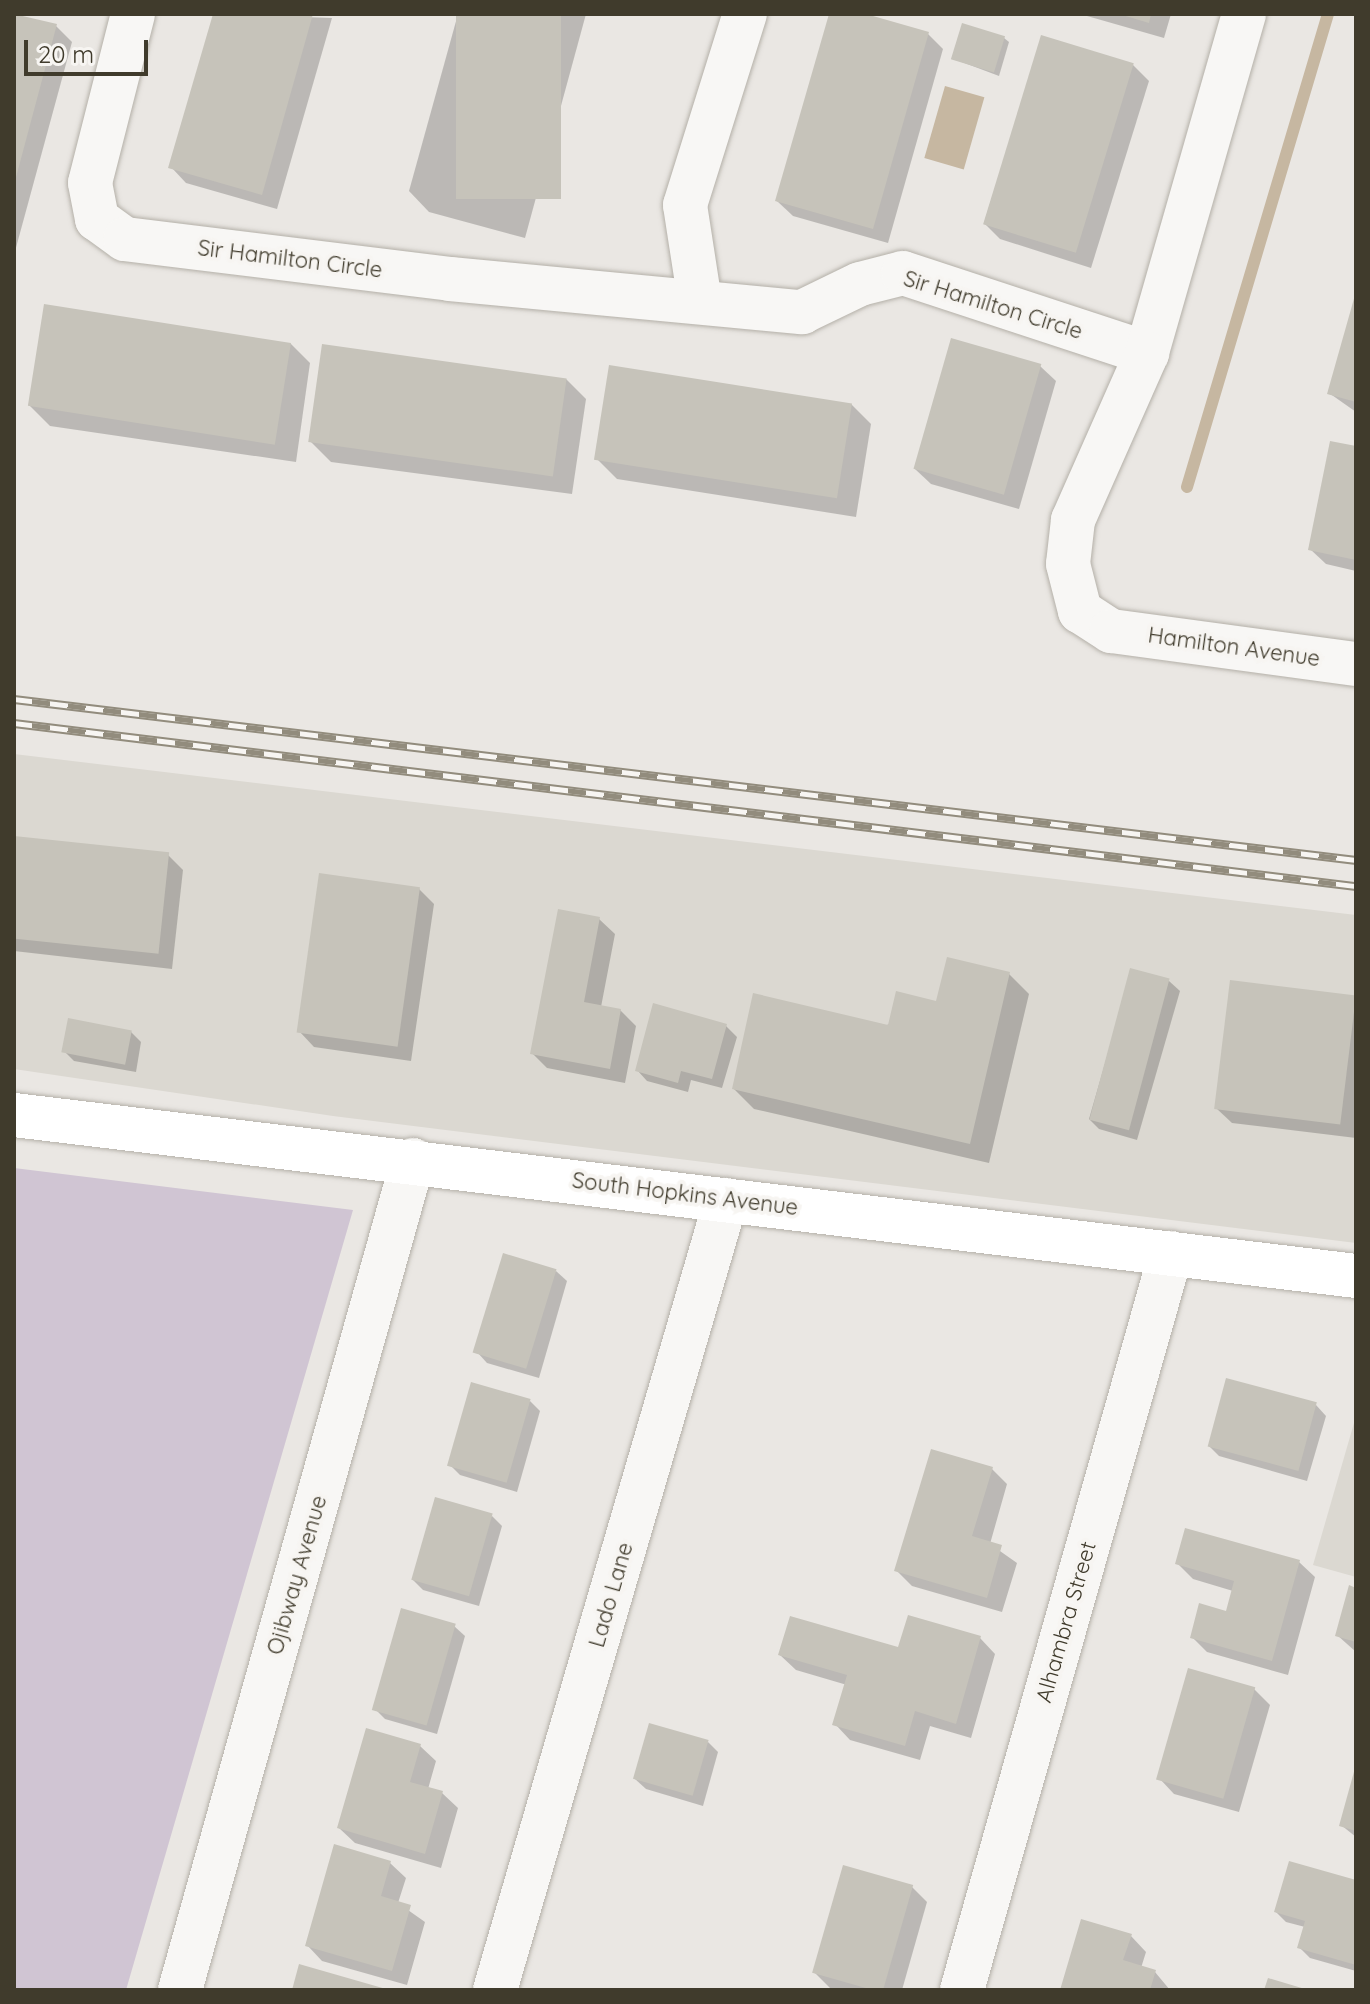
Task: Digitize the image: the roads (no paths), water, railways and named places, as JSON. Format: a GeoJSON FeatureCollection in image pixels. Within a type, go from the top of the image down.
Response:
{"type":"FeatureCollection","features":[{"type":"Feature","properties":{"kind":"street","name":"Sir Hamilton Circle"},"geometry":{"type":"LineString","coordinates":[[133,14],[90,183],[97,219],[125,239],[450,279],[802,312],[860,284],[903,273],[1147,353]]}},
{"type":"Feature","properties":{"kind":"street"},"geometry":{"type":"LineString","coordinates":[[700,302],[685,205],[745,14]]}},
{"type":"Feature","properties":{"kind":"street"},"geometry":{"type":"LineString","coordinates":[[1147,353],[1244,14]]}},
{"type":"Feature","properties":{"kind":"street","name":"Hamilton Avenue"},"geometry":{"type":"LineString","coordinates":[[1147,353],[1073,520],[1068,564],[1080,611],[1111,631],[1356,664]]}},
{"type":"Feature","properties":{"kind":"street","name":"South Hopkins Avenue"},"geometry":{"type":"LineString","coordinates":[[14,1115],[413,1160],[1356,1276]]}},
{"type":"Feature","properties":{"kind":"street","name":"Ojibway Avenue"},"geometry":{"type":"LineString","coordinates":[[180,1990],[413,1160]]}},
{"type":"Feature","properties":{"kind":"street","name":"Lado Lane"},"geometry":{"type":"LineString","coordinates":[[495,1990],[726,1200]]}},
{"type":"Feature","properties":{"kind":"street","name":"Alhambra Street"},"geometry":{"type":"LineString","coordinates":[[962,1990],[1171,1253]]}},
{"type":"Feature","properties":{"kind":"waterway"},"geometry":{"type":"LineString","coordinates":[[1187,487],[1328,14]]}},
{"type":"Feature","properties":{"kind":"railway"},"geometry":{"type":"LineString","coordinates":[[14,699],[1356,860]]}},
{"type":"Feature","properties":{"kind":"railway"},"geometry":{"type":"LineString","coordinates":[[14,723],[1356,886]]}}]}
